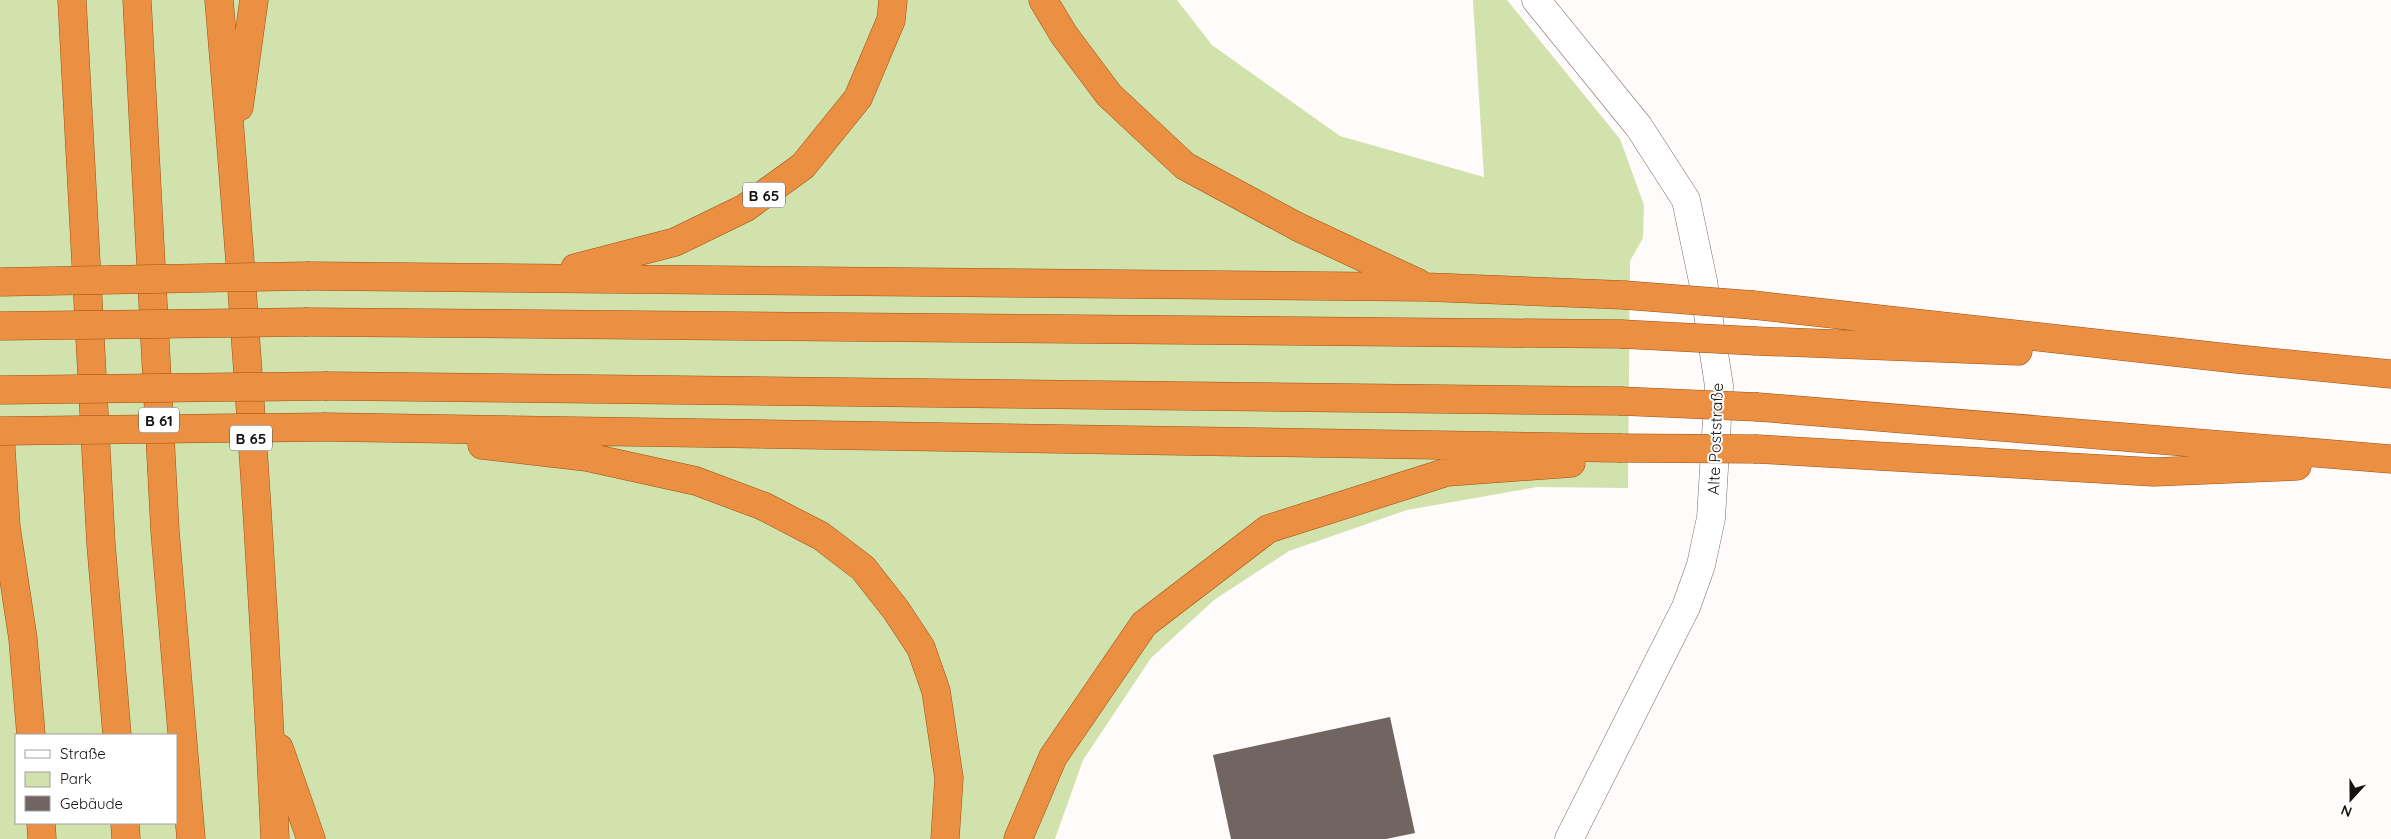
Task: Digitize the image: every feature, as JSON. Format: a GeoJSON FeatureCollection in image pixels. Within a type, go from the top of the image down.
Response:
{"type":"FeatureCollection","features":[{"type":"Feature","properties":{"kind":"highway"},"geometry":{"type":"LineString","coordinates":[[72,0],[101,544],[117,734]]}},
{"type":"Feature","properties":{"kind":"highway","name":"B 61"},"geometry":{"type":"LineString","coordinates":[[137,0],[165,531],[191,839]]}},
{"type":"Feature","properties":{"kind":"highway"},"geometry":{"type":"LineString","coordinates":[[218,0],[232,156]]}},
{"type":"Feature","properties":{"kind":"highway","name":"B 65"},"geometry":{"type":"LineString","coordinates":[[254,0],[232,156],[270,721],[275,839]]}},
{"type":"Feature","properties":{"kind":"highway","name":"B 65"},"geometry":{"type":"LineString","coordinates":[[0,282],[309,276],[539,278],[675,242],[746,208],[802,166],[858,98],[891,20],[894,0]]}},
{"type":"Feature","properties":{"kind":"highway"},"geometry":{"type":"LineString","coordinates":[[1043,0],[1064,35],[1109,95],[1185,166],[1298,227],[1426,287]]}},
{"type":"Feature","properties":{"kind":"highway"},"geometry":{"type":"LineString","coordinates":[[539,278],[1426,287],[1624,295],[1754,304],[2237,359],[2391,374]]}},
{"type":"Feature","properties":{"kind":"highway"},"geometry":{"type":"LineString","coordinates":[[0,326],[307,322],[1621,334],[1756,341],[2237,359]]}},
{"type":"Feature","properties":{"kind":"highway"},"geometry":{"type":"LineString","coordinates":[[0,390],[327,386],[1620,402],[1758,407],[2391,460]]}},
{"type":"Feature","properties":{"kind":"highway"},"geometry":{"type":"LineString","coordinates":[[31,734],[23,638],[6,527],[0,432],[326,427],[1618,453],[1757,449],[2154,472],[2391,460]]}},
{"type":"Feature","properties":{"kind":"highway"},"geometry":{"type":"LineString","coordinates":[[326,427],[587,457],[696,481],[763,506],[821,536],[863,568],[896,610],[921,648],[936,691],[949,778],[944,839]]}},
{"type":"Feature","properties":{"kind":"highway"},"geometry":{"type":"LineString","coordinates":[[1018,839],[1053,757],[1144,624],[1268,529],[1447,472],[1618,453]]}},
{"type":"Feature","properties":{"kind":"highway"},"geometry":{"type":"LineString","coordinates":[[0,594],[6,527]]}},
{"type":"Feature","properties":{"kind":"highway"},"geometry":{"type":"LineString","coordinates":[[270,721],[311,839]]}},
{"type":"Feature","properties":{"kind":"highway"},"geometry":{"type":"LineString","coordinates":[[40,824],[42,839]]}},
{"type":"Feature","properties":{"kind":"highway"},"geometry":{"type":"LineString","coordinates":[[125,824],[126,839]]}},
{"type":"Feature","properties":{"kind":"street","name":"Alte Poststraße"},"geometry":{"type":"LineString","coordinates":[[1536,0],[1638,127],[1686,200],[1703,281],[1719,386],[1711,518],[1701,565],[1686,606],[1569,839]]}},
{"type":"Feature","properties":{"kind":"green space"},"geometry":{"type":"Polygon","coordinates":[[[0,0],[1177,0],[1212,45],[1340,136],[1484,177],[1473,0],[1507,0],[1620,139],[1644,205],[1643,238],[1630,261],[1628,488],[1537,487],[1407,510],[1289,551],[1214,600],[1151,658],[1083,760],[1055,839],[0,839],[0,0]]]}},
{"type":"Feature","properties":{"kind":"building"},"geometry":{"type":"Polygon","coordinates":[[[1390,717],[1415,833],[1386,839],[1231,839],[1213,755],[1390,717]]]}}]}
